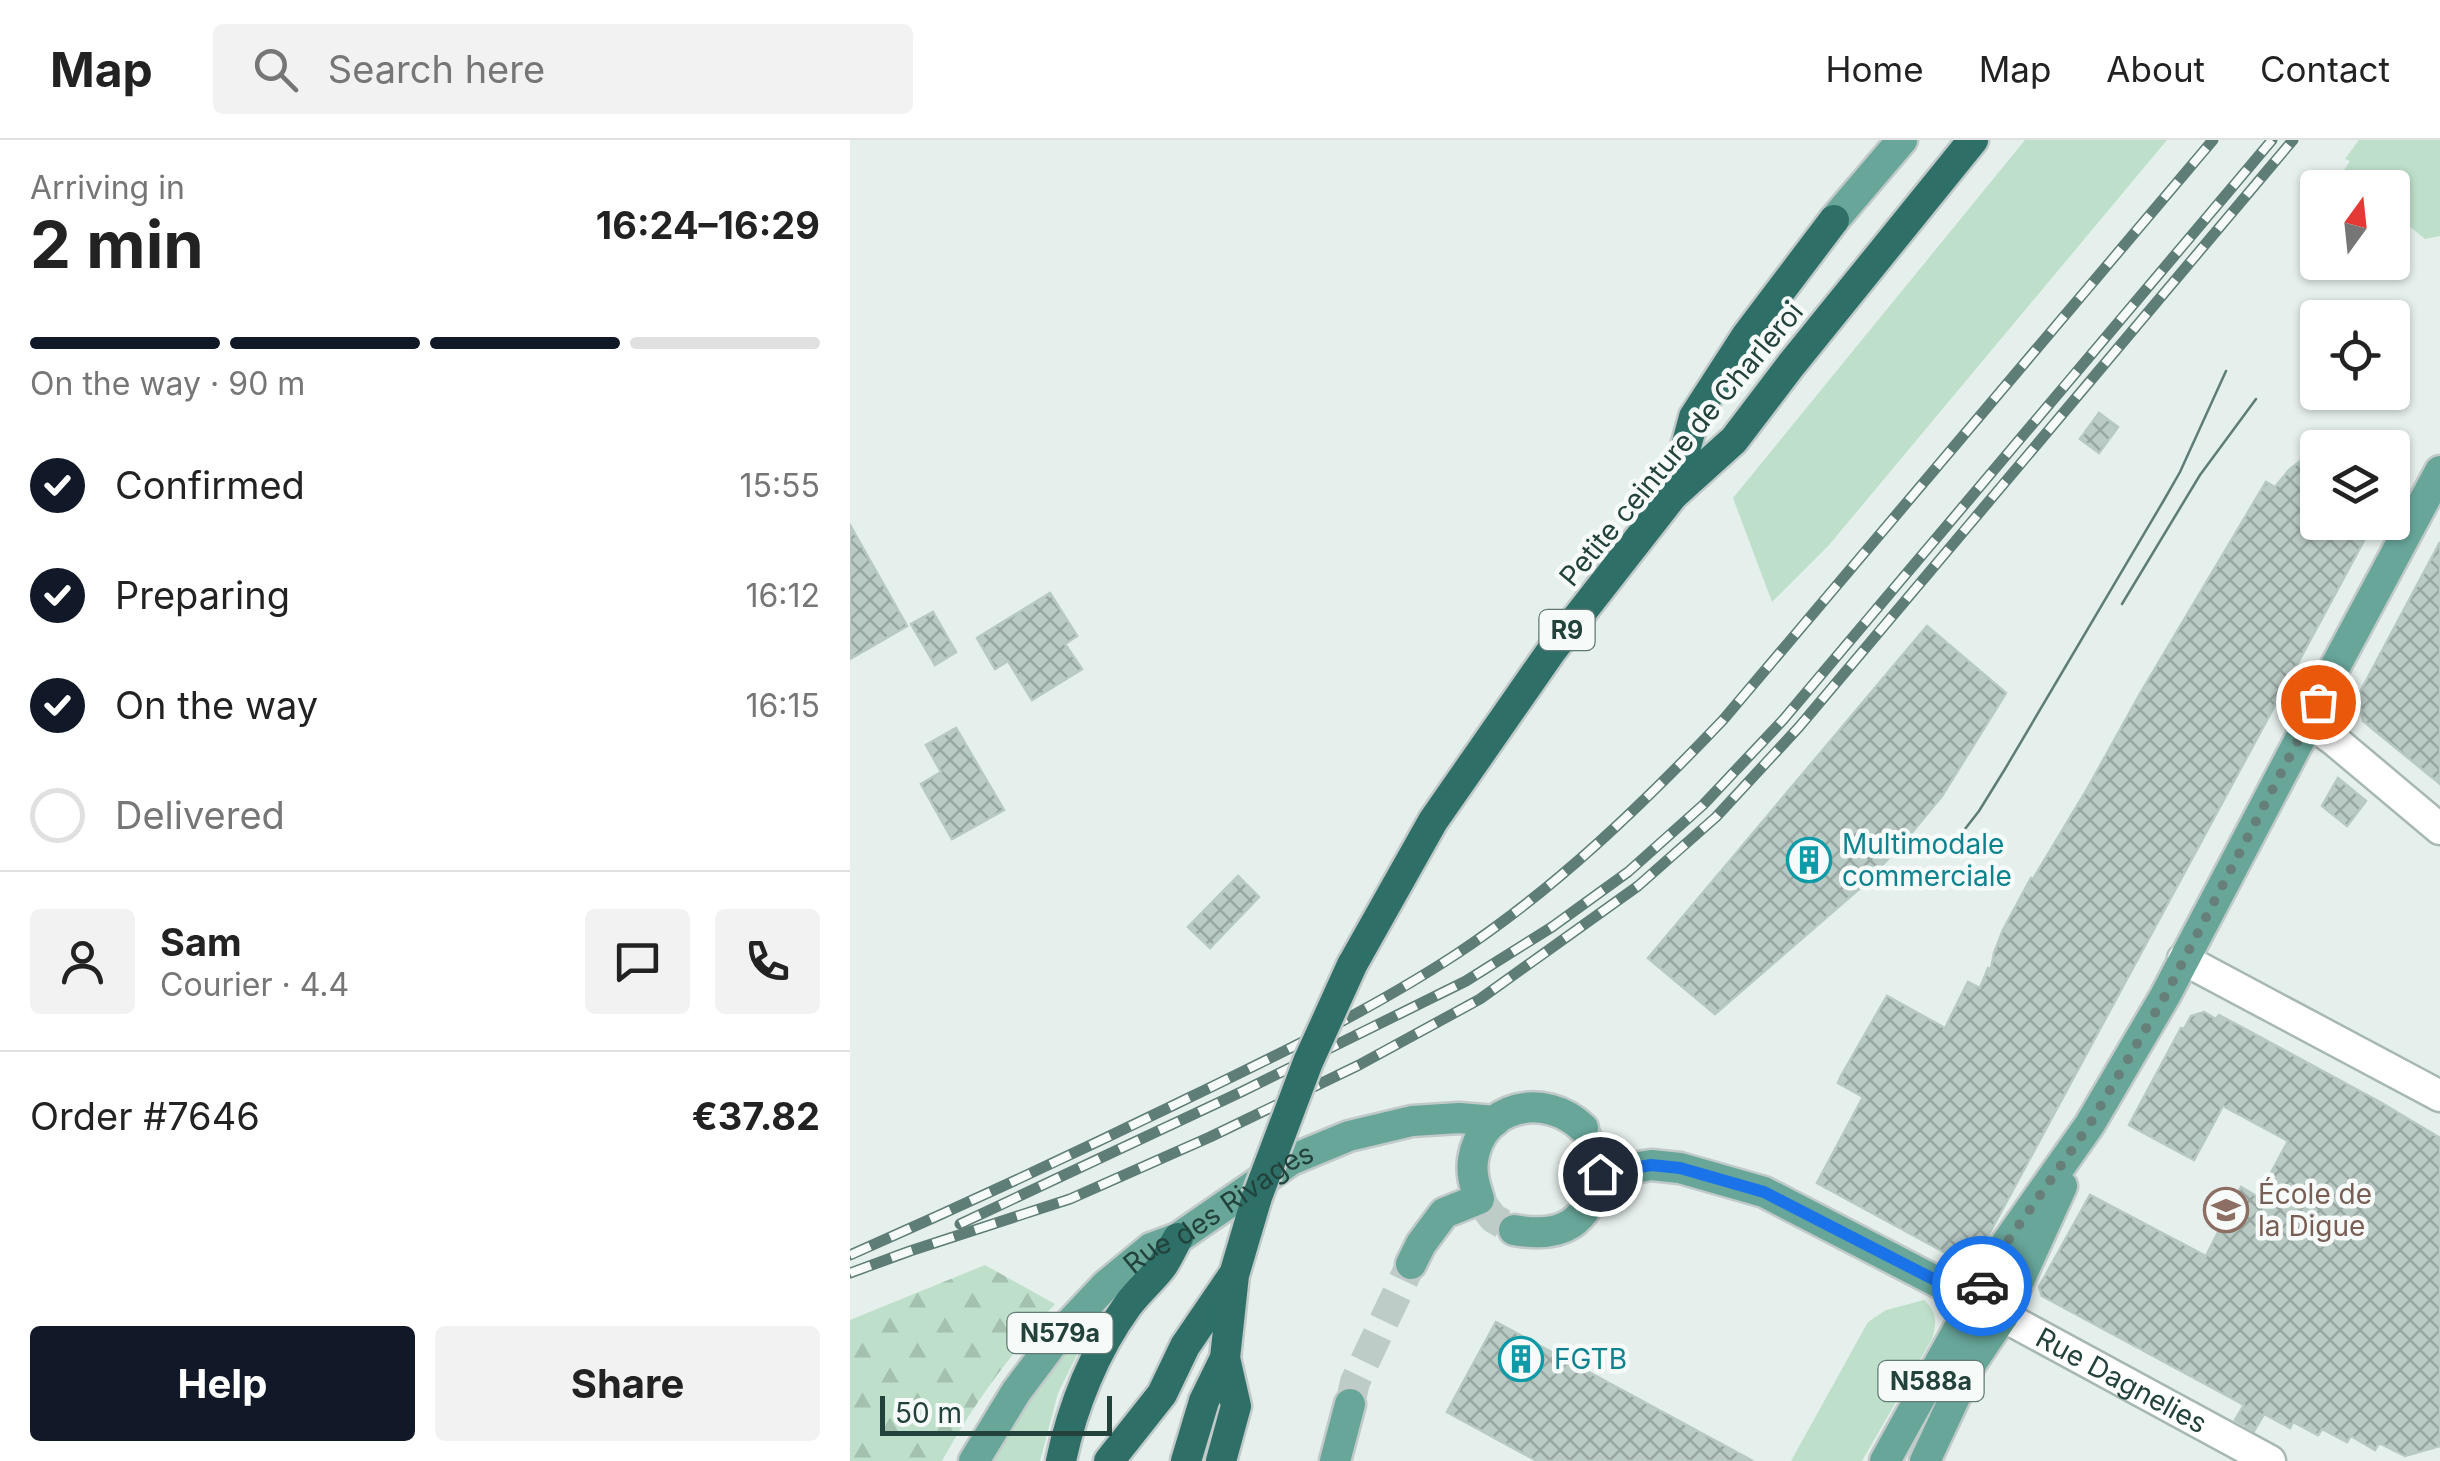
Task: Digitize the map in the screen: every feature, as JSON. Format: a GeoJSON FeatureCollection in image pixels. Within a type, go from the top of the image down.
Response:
{"type":"FeatureCollection","features":[{"type":"Feature","properties":{"kind":"highway","name":"Petite ceinture de Charleroi"},"geometry":{"type":"LineString","coordinates":[[1186,1461],[1204,1401],[1225,1358],[1234,1275],[1257,1197],[1308,1062],[1352,965],[1433,821],[1552,650],[1673,495],[1734,440],[1968,146]]}},
{"type":"Feature","properties":{"kind":"highway"},"geometry":{"type":"LineString","coordinates":[[1673,495],[1694,417],[1747,334],[1834,220]]}},
{"type":"Feature","properties":{"kind":"highway"},"geometry":{"type":"LineString","coordinates":[[1061,1461],[1082,1390],[1103,1347],[1178,1238]]}},
{"type":"Feature","properties":{"kind":"highway"},"geometry":{"type":"LineString","coordinates":[[1108,1461],[1162,1394],[1185,1346],[1234,1275]]}},
{"type":"Feature","properties":{"kind":"highway"},"geometry":{"type":"LineString","coordinates":[[1221,1461],[1236,1406],[1225,1358]]}},
{"type":"Feature","properties":{"kind":"main road"},"geometry":{"type":"LineString","coordinates":[[1834,220],[1902,140]]}},
{"type":"Feature","properties":{"kind":"main road","name":"N588a"},"geometry":{"type":"LineString","coordinates":[[1925,1461],[1970,1365],[2003,1316],[2090,1124],[2192,947],[2440,472]]}},
{"type":"Feature","properties":{"kind":"main road","name":"Rue des Rivages"},"geometry":{"type":"LineString","coordinates":[[974,1461],[1016,1392],[1058,1336],[1106,1285],[1151,1248],[1178,1238],[1292,1160],[1349,1136],[1412,1121],[1494,1121],[1533,1106],[1570,1116],[1583,1128]]}},
{"type":"Feature","properties":{"kind":"main road"},"geometry":{"type":"LineString","coordinates":[[1411,1264],[1444,1213],[1479,1199],[1472,1179],[1473,1158],[1480,1138],[1494,1121]]}},
{"type":"Feature","properties":{"kind":"main road","name":"N588a"},"geometry":{"type":"LineString","coordinates":[[1885,1461],[2005,1245],[2090,1124]]}},
{"type":"Feature","properties":{"kind":"main road"},"geometry":{"type":"LineString","coordinates":[[1514,1230],[1538,1234],[1560,1230],[1581,1216],[1594,1197],[1600,1174],[1651,1165],[1680,1168],[1764,1192],[1974,1300]]}},
{"type":"Feature","properties":{"kind":"main road","name":"Rue Dagnelies"},"geometry":{"type":"LineString","coordinates":[[1974,1300],[2003,1316]]}},
{"type":"Feature","properties":{"kind":"main road"},"geometry":{"type":"LineString","coordinates":[[1335,1461],[1350,1404]]}},
{"type":"Feature","properties":{"kind":"street"},"geometry":{"type":"LineString","coordinates":[[2309,722],[2440,829]]}},
{"type":"Feature","properties":{"kind":"street"},"geometry":{"type":"LineString","coordinates":[[2183,960],[2440,1096]]}},
{"type":"Feature","properties":{"kind":"street","name":"Rue Dagnelies"},"geometry":{"type":"LineString","coordinates":[[2003,1316],[2270,1461]]}},
{"type":"Feature","properties":{"kind":"green space"},"geometry":{"type":"Polygon","coordinates":[[[2025,140],[2167,140],[1829,545],[1772,602],[1733,498],[2025,140]]]}},
{"type":"Feature","properties":{"kind":"green space"},"geometry":{"type":"Polygon","coordinates":[[[2359,140],[2440,140],[2440,236],[2425,239],[2410,227],[2410,170],[2344,170],[2350,161],[2345,159],[2359,140]]]}},
{"type":"Feature","properties":{"kind":"green space"},"geometry":{"type":"Polygon","coordinates":[[[985,1265],[1055,1304],[994,1379],[942,1461],[850,1461],[850,1320],[985,1265]]]}},
{"type":"Feature","properties":{"kind":"green space"},"geometry":{"type":"Polygon","coordinates":[[[1924,1300],[1935,1318],[1932,1339],[1862,1461],[1791,1461],[1868,1322],[1886,1310],[1924,1300]]]}},
{"type":"Feature","properties":{"kind":"green space"},"geometry":{"type":"Polygon","coordinates":[[[1080,1327],[1087,1335],[1058,1393],[1040,1461],[988,1461],[1080,1327]]]}},
{"type":"Feature","properties":{"kind":"building"},"geometry":{"type":"Polygon","coordinates":[[[2099,413],[2118,427],[2099,453],[2080,439],[2099,413]]]}},
{"type":"Feature","properties":{"kind":"building"},"geometry":{"type":"Polygon","coordinates":[[[2300,461],[2300,540],[2364,540],[1975,1260],[1964,1263],[1817,1183],[1863,1097],[1838,1083],[1887,996],[1945,1028],[1968,982],[1980,988],[1988,968],[1991,969],[2003,930],[2031,878],[2266,482],[2275,487],[2300,461]]]}},
{"type":"Feature","properties":{"kind":"building"},"geometry":{"type":"Polygon","coordinates":[[[850,525],[907,626],[850,659],[850,525]]]}},
{"type":"Feature","properties":{"kind":"building"},"geometry":{"type":"Polygon","coordinates":[[[2440,542],[2440,784],[2363,721],[2358,696],[2440,542]]]}},
{"type":"Feature","properties":{"kind":"building"},"geometry":{"type":"Polygon","coordinates":[[[1050,593],[1077,636],[1065,644],[1082,669],[1032,700],[1008,661],[995,669],[977,638],[1050,593]]]}},
{"type":"Feature","properties":{"kind":"building"},"geometry":{"type":"Polygon","coordinates":[[[933,612],[956,652],[935,665],[911,624],[933,612]]]}},
{"type":"Feature","properties":{"kind":"building","name":"Multimodale commerciale"},"geometry":{"type":"Polygon","coordinates":[[[1927,626],[2006,693],[1942,796],[1909,836],[1866,883],[1715,1014],[1648,958],[1927,626]]]}},
{"type":"Feature","properties":{"kind":"building"},"geometry":{"type":"Polygon","coordinates":[[[956,728],[1004,810],[952,839],[921,784],[941,772],[926,745],[956,728]]]}},
{"type":"Feature","properties":{"kind":"building"},"geometry":{"type":"Polygon","coordinates":[[[2338,778],[2366,801],[2347,826],[2322,806],[2338,778]]]}},
{"type":"Feature","properties":{"kind":"building"},"geometry":{"type":"Polygon","coordinates":[[[1238,876],[1259,897],[1210,948],[1188,927],[1238,876]]]}},
{"type":"Feature","properties":{"kind":"building"},"geometry":{"type":"Polygon","coordinates":[[[2204,1012],[2216,1019],[2219,1015],[2440,1138],[2440,1446],[2405,1456],[2379,1443],[2375,1450],[2351,1436],[2347,1442],[2322,1429],[2318,1435],[2293,1422],[2290,1428],[2264,1414],[2254,1431],[2235,1420],[2244,1405],[2042,1296],[2039,1287],[2090,1195],[2206,1256],[2241,1187],[2258,1197],[2288,1141],[2223,1106],[2194,1160],[2129,1125],[2181,1028],[2191,1016],[2204,1012]]]}},
{"type":"Feature","properties":{"kind":"building","name":"FGTB"},"geometry":{"type":"Polygon","coordinates":[[[1496,1322],[1753,1461],[1537,1461],[1447,1412],[1496,1322]]]}},
{"type":"Feature","properties":{"kind":"tunnel"},"geometry":{"type":"LineString","coordinates":[[1583,1128],[1597,1152],[1599,1168]]}},
{"type":"Feature","properties":{"kind":"tunnel"},"geometry":{"type":"LineString","coordinates":[[1482,1203],[1493,1218],[1514,1230]]}},
{"type":"Feature","properties":{"kind":"tunnel"},"geometry":{"type":"LineString","coordinates":[[1350,1404],[1355,1382],[1411,1264]]}},
{"type":"Feature","properties":{"kind":"tram line"},"geometry":{"type":"LineString","coordinates":[[1951,847],[2005,769],[2164,500],[2226,371]]}},
{"type":"Feature","properties":{"kind":"tram line"},"geometry":{"type":"LineString","coordinates":[[2122,604],[2200,475],[2256,399]]}},
{"type":"Feature","properties":{"kind":"railway"},"geometry":{"type":"LineString","coordinates":[[850,1255],[1094,1144],[1352,1016],[1455,955],[1562,875],[1723,720],[2213,140]]}},
{"type":"Feature","properties":{"kind":"railway"},"geometry":{"type":"LineString","coordinates":[[960,1224],[1466,981],[1552,927],[1628,872],[1703,805],[1783,720],[2272,140]]}},
{"type":"Feature","properties":{"kind":"railway"},"geometry":{"type":"LineString","coordinates":[[850,1273],[1070,1199],[1359,1065],[1480,999],[1638,886],[1716,817],[1799,727],[2293,140]]}},
{"type":"Feature","properties":{"kind":"way so far"},"geometry":{"type":"LineString","coordinates":[[1982,1286],[2005,1245],[2090,1124],[2165,996],[2318,702]]}},
{"type":"Feature","properties":{"kind":"place","name":"Multimodale commerciale"},"geometry":{"type":"Point","coordinates":[1809,860]}},
{"type":"Feature","properties":{"kind":"place","name":"École de la Digue"},"geometry":{"type":"Point","coordinates":[2226,1210]}},
{"type":"Feature","properties":{"kind":"place","name":"FGTB"},"geometry":{"type":"Point","coordinates":[1521,1359]}},
{"type":"Feature","properties":{"kind":"route"},"geometry":{"type":"LineString","coordinates":[[1600,1174],[1651,1165],[1680,1168],[1764,1192],[1974,1300],[1982,1286]]}}]}
